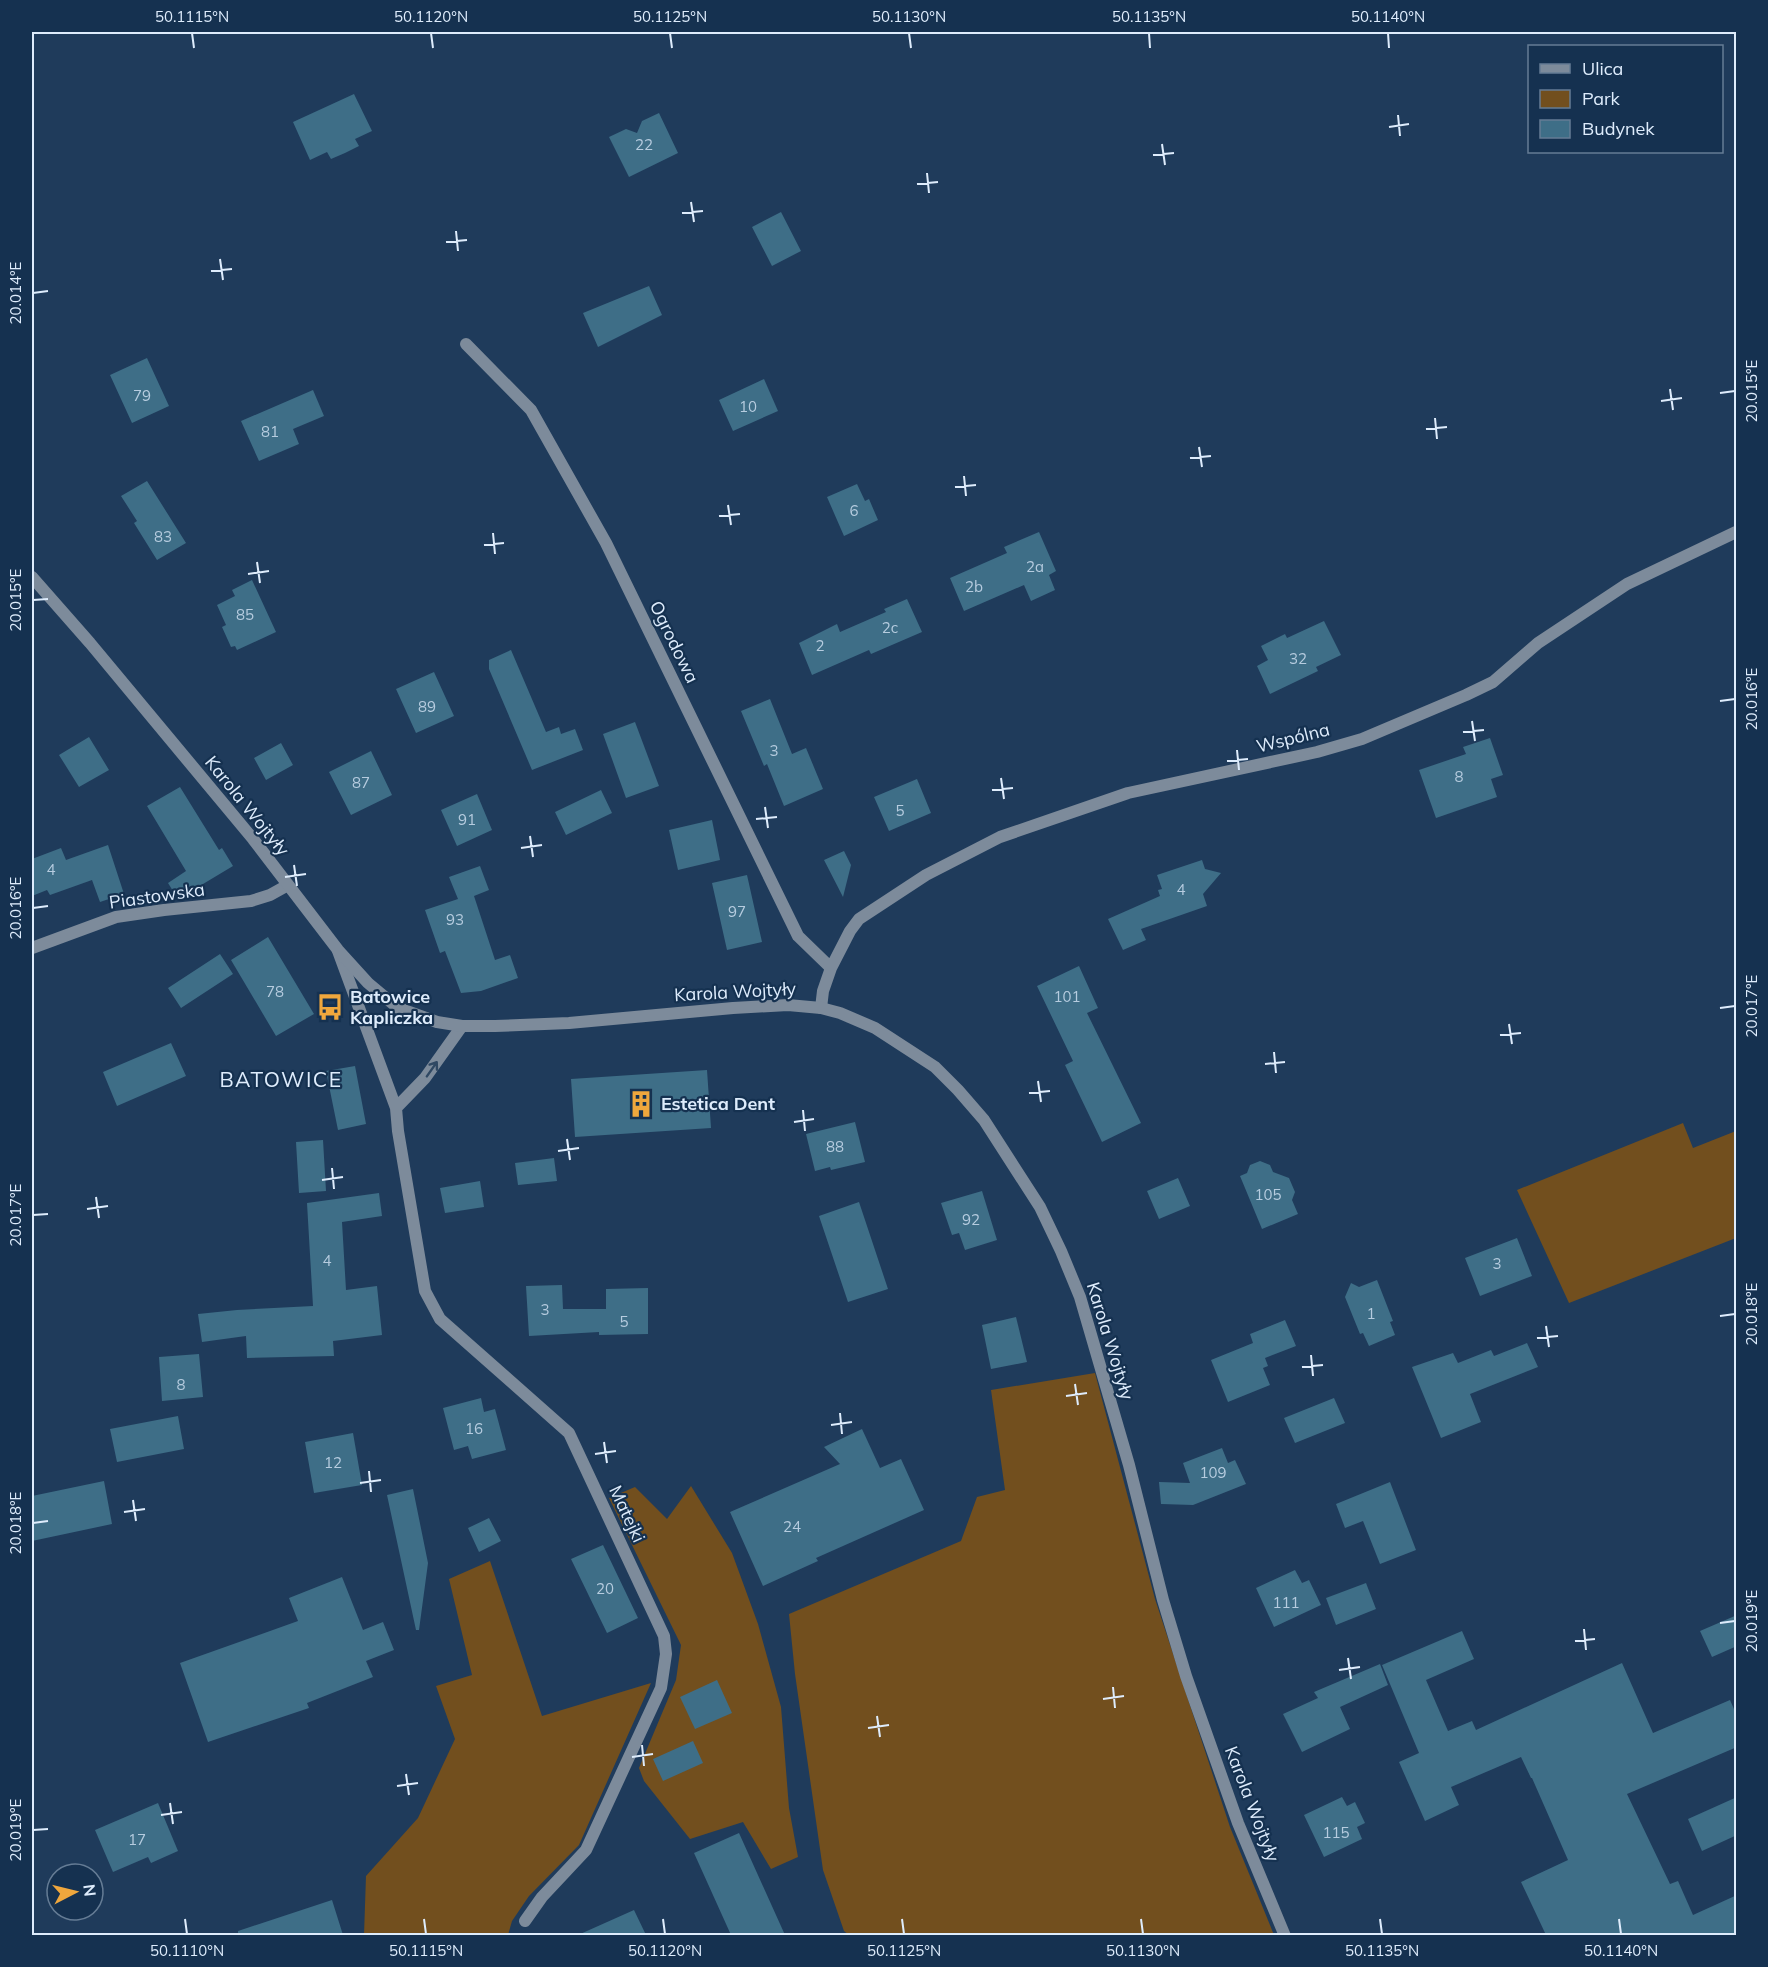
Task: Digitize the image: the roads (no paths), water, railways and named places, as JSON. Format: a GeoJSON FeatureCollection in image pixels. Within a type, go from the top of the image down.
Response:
{"type":"FeatureCollection","features":[{"type":"Feature","properties":{"kind":"street","name":"Ogrodowa"},"geometry":{"type":"LineString","coordinates":[[466,344],[531,411],[606,543],[798,936],[831,968]]}},
{"type":"Feature","properties":{"kind":"street","name":"Wspólna"},"geometry":{"type":"LineString","coordinates":[[821,1008],[823,991],[831,968],[850,931],[859,919],[926,874],[1000,837],[1128,794],[1317,752],[1362,739],[1493,682],[1538,643],[1627,584],[1737,532]]}},
{"type":"Feature","properties":{"kind":"street","name":"Karola Wojtyły"},"geometry":{"type":"LineString","coordinates":[[32,577],[90,643],[246,831],[338,950],[368,983],[398,1008],[436,1022],[462,1026],[569,1023],[788,1005],[821,1008],[840,1013],[875,1028],[934,1067],[958,1090],[984,1120],[1040,1207],[1080,1297],[1186,1676],[1238,1823],[1285,1935]]}},
{"type":"Feature","properties":{"kind":"street","name":"Piastowska"},"geometry":{"type":"LineString","coordinates":[[32,948],[116,917],[251,901],[270,895],[288,885]]}},
{"type":"Feature","properties":{"kind":"street","name":"Matejki"},"geometry":{"type":"LineString","coordinates":[[338,950],[396,1108],[425,1291],[440,1319],[569,1433],[664,1636],[666,1654],[661,1688],[586,1850],[542,1897],[525,1921]]}},
{"type":"Feature","properties":{"kind":"street"},"geometry":{"type":"LineString","coordinates":[[396,1108],[425,1078],[462,1026]]}},
{"type":"Feature","properties":{"kind":"place","name":"Batowice Kapliczka"},"geometry":{"type":"Point","coordinates":[330,1007]}},
{"type":"Feature","properties":{"kind":"place","name":"Estetica Dent"},"geometry":{"type":"Point","coordinates":[641,1104]}},
{"type":"Feature","properties":{"kind":"district","name":"BATOWICE"},"geometry":{"type":"Point","coordinates":[281,1080]}}]}
